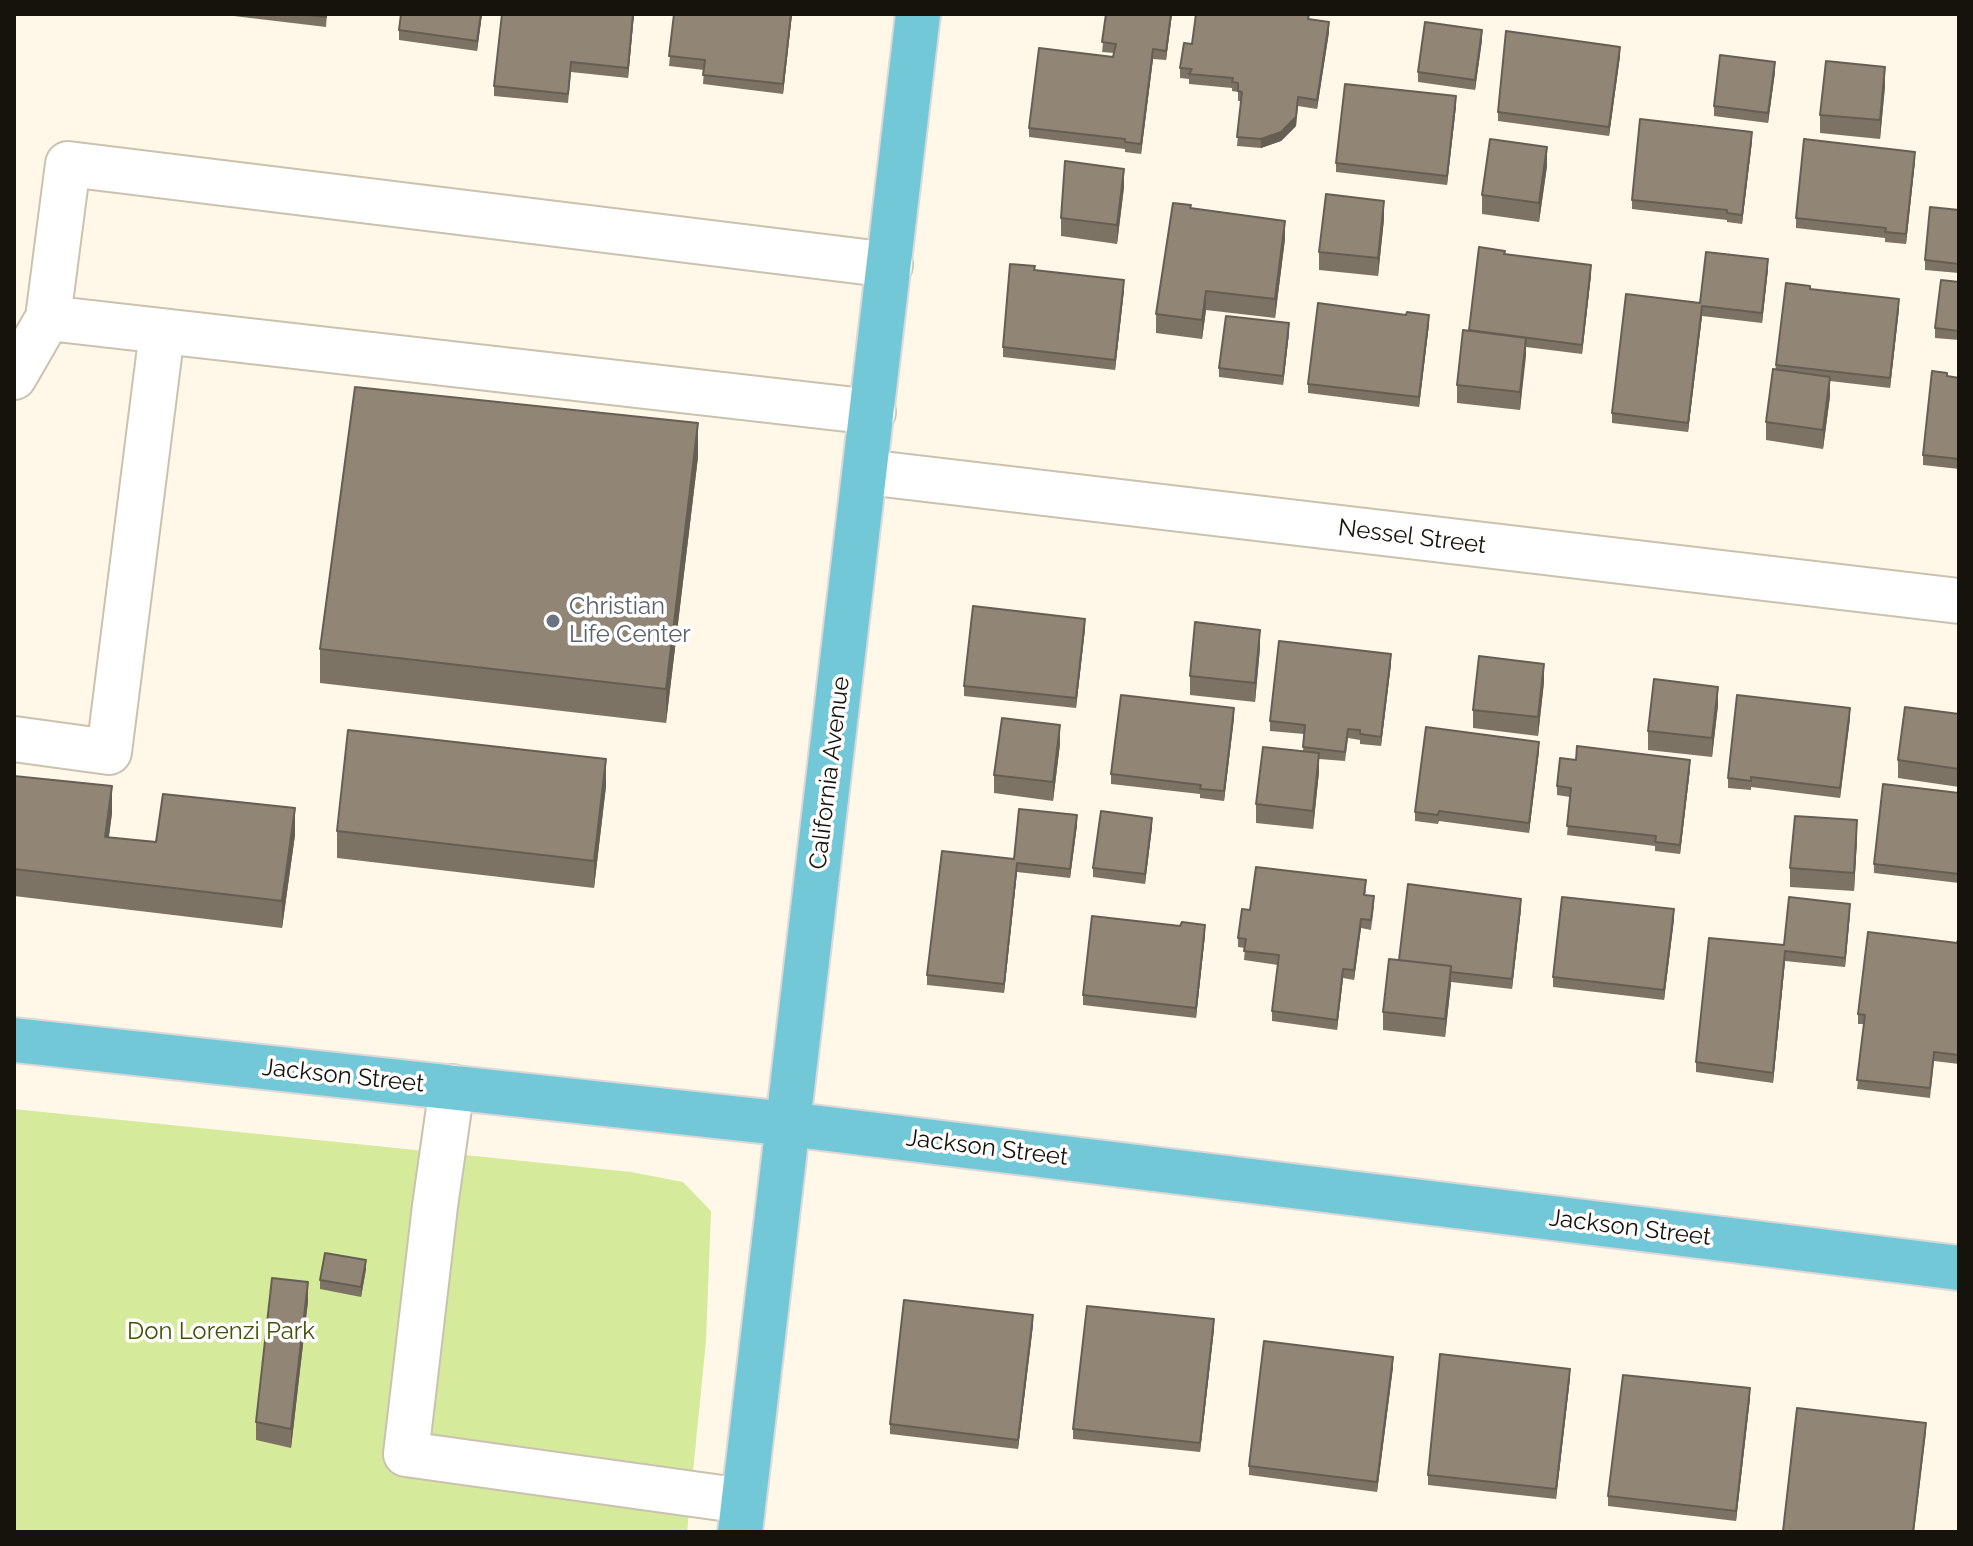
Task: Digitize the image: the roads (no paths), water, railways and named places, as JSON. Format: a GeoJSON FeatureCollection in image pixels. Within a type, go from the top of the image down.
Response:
{"type":"FeatureCollection","features":[{"type":"Feature","properties":{"kind":"main road","name":"California Avenue"},"geometry":{"type":"LineString","coordinates":[[741,1517],[918,14]]}},
{"type":"Feature","properties":{"kind":"main road","name":"Jackson Street"},"geometry":{"type":"LineString","coordinates":[[14,1040],[788,1124],[1959,1268]]}},
{"type":"Feature","properties":{"kind":"street"},"geometry":{"type":"LineString","coordinates":[[14,377],[48,318],[68,164],[890,265]]}},
{"type":"Feature","properties":{"kind":"street"},"geometry":{"type":"LineString","coordinates":[[48,318],[873,412]]}},
{"type":"Feature","properties":{"kind":"street"},"geometry":{"type":"LineString","coordinates":[[14,739],[109,752],[162,332]]}},
{"type":"Feature","properties":{"kind":"street","name":"Nessel Street"},"geometry":{"type":"LineString","coordinates":[[866,472],[1959,601]]}},
{"type":"Feature","properties":{"kind":"street"},"geometry":{"type":"LineString","coordinates":[[452,1087],[406,1454],[741,1517]]}},
{"type":"Feature","properties":{"kind":"place","name":"Christian Life Center"},"geometry":{"type":"Point","coordinates":[553,621]}},
{"type":"Feature","properties":{"kind":"park label","name":"Don Lorenzi Park"},"geometry":{"type":"Point","coordinates":[221,1332]}}]}
